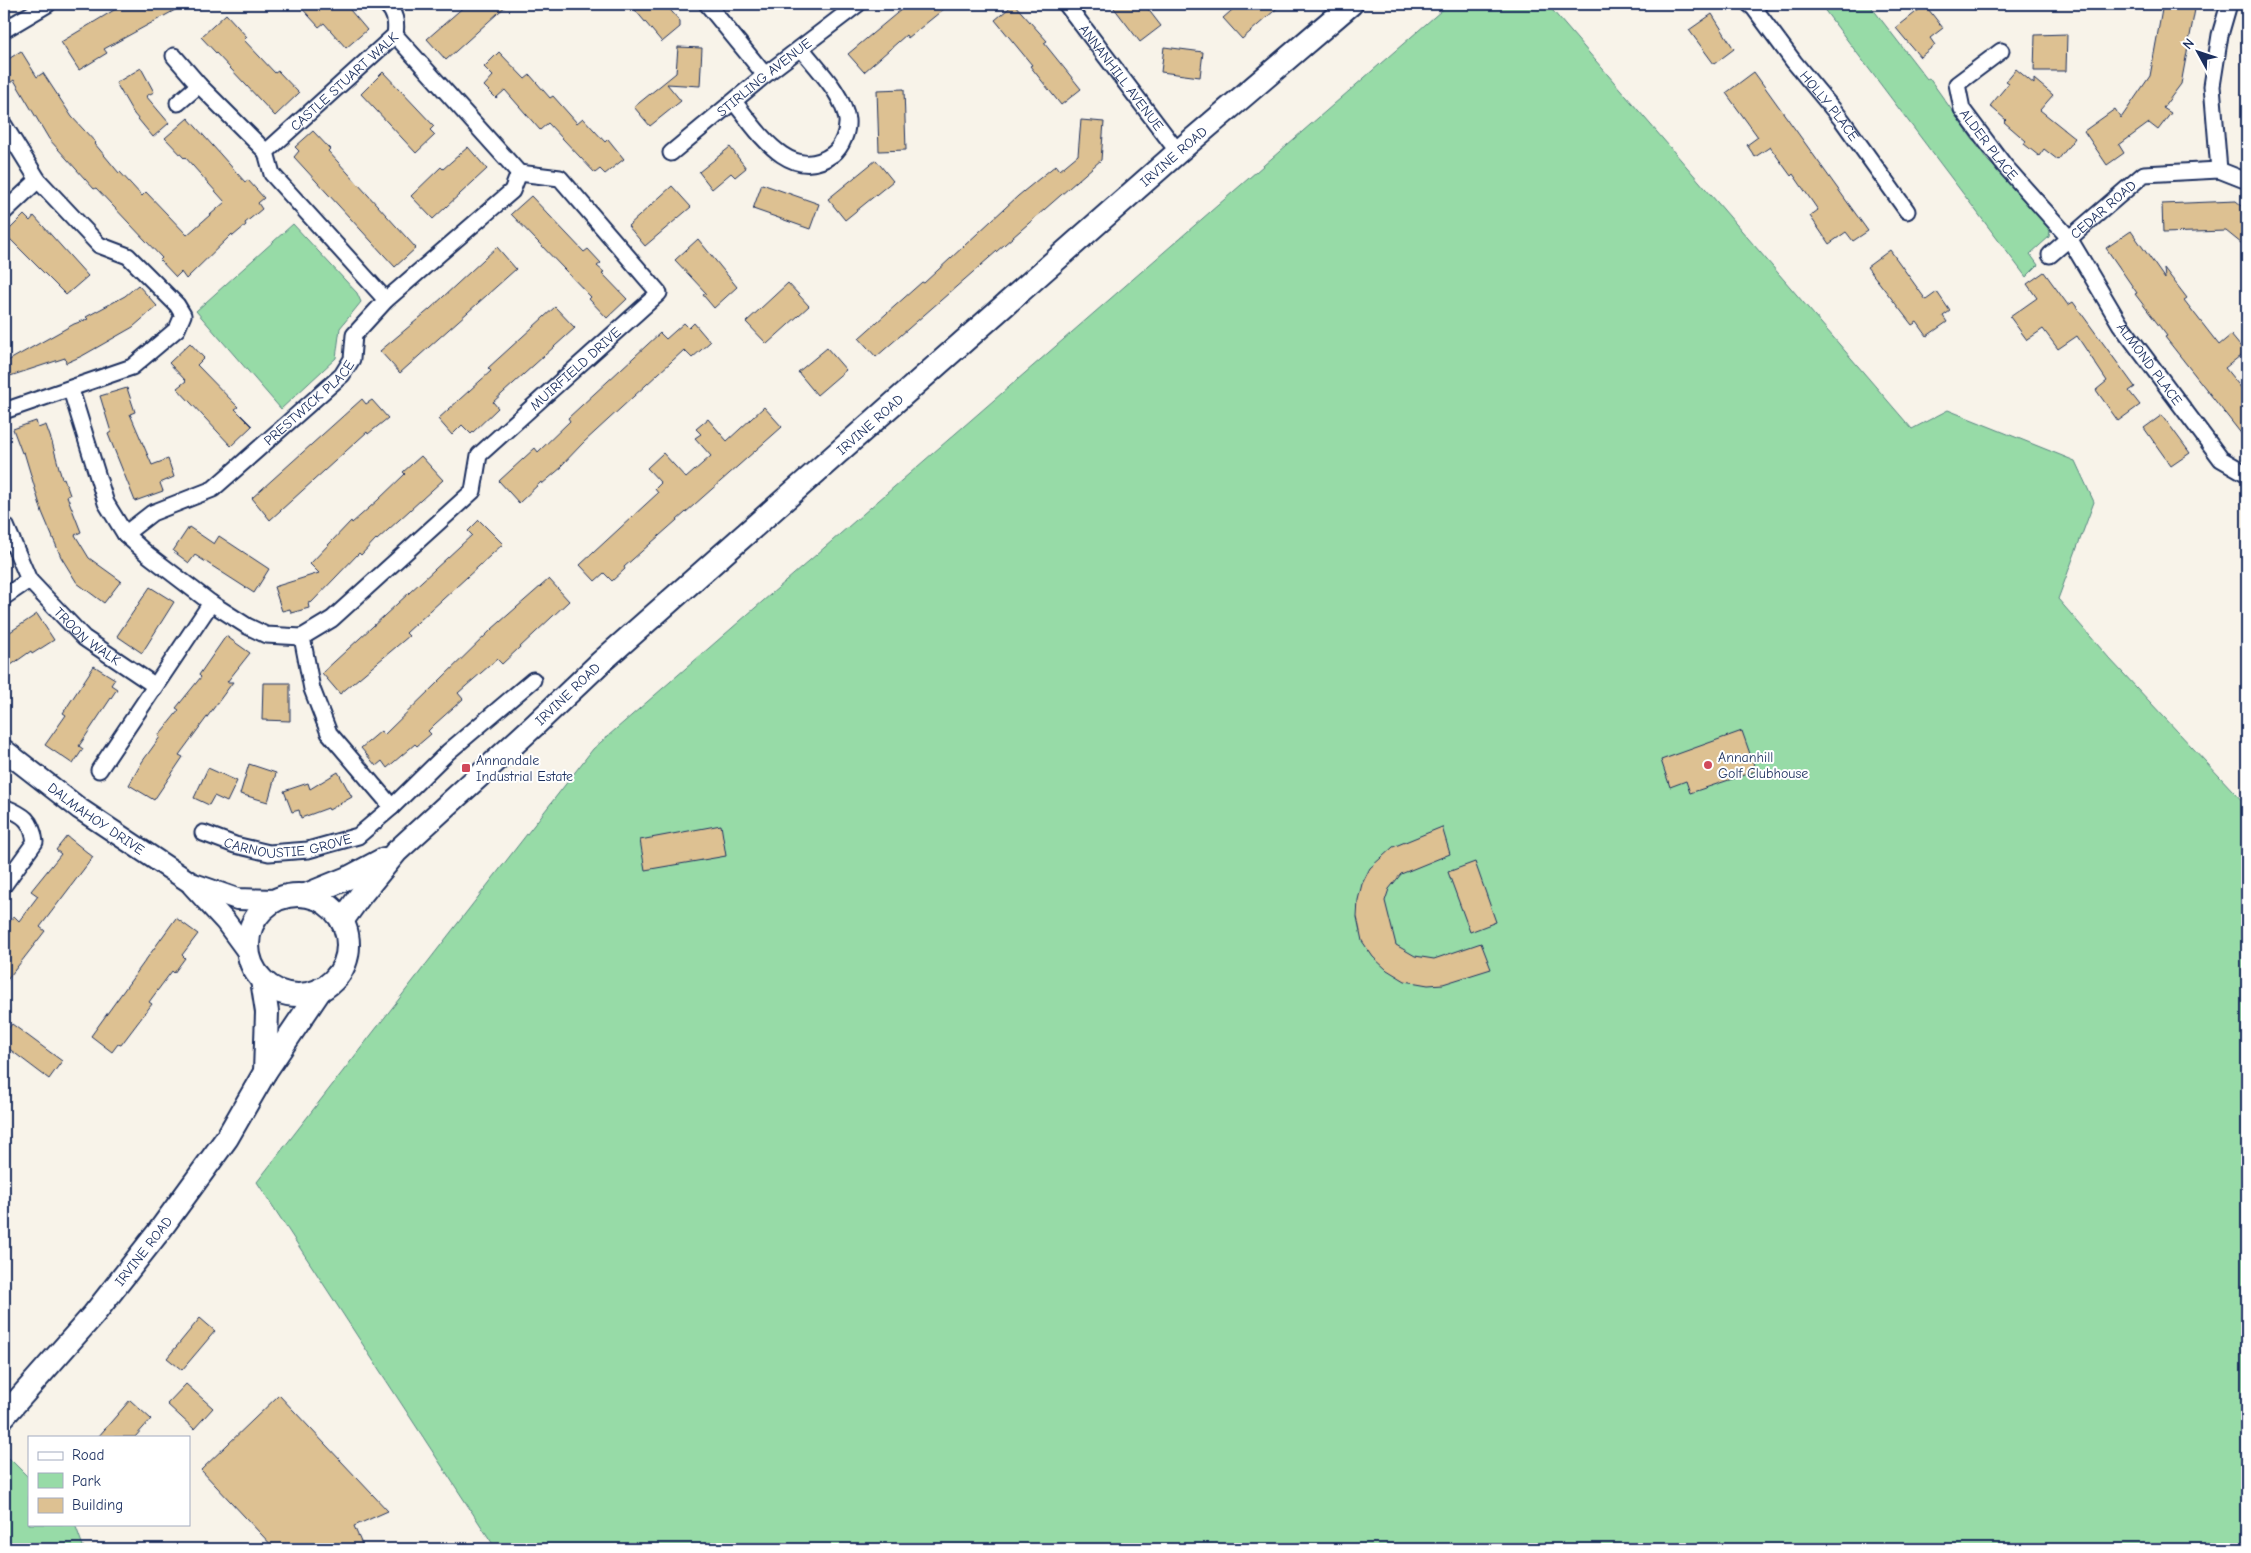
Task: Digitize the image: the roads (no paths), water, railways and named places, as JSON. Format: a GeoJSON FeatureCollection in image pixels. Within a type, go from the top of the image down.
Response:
{"type":"FeatureCollection","features":[{"type":"Feature","properties":{"kind":"main road","name":"IRVINE ROAD"},"geometry":{"type":"LineString","coordinates":[[396,852],[614,650],[1178,152],[1351,4]]}},
{"type":"Feature","properties":{"kind":"main road"},"geometry":{"type":"LineString","coordinates":[[306,895],[350,877],[396,852]]}},
{"type":"Feature","properties":{"kind":"main road"},"geometry":{"type":"LineString","coordinates":[[342,922],[360,896],[396,852]]}},
{"type":"Feature","properties":{"kind":"main road"},"geometry":{"type":"LineString","coordinates":[[296,894],[306,895],[321,900],[333,909],[342,922],[347,936],[348,952],[334,980],[321,989],[306,994],[290,994],[275,989],[262,980],[253,968],[248,952],[248,937],[253,921],[263,909],[276,900],[296,894]]}},
{"type":"Feature","properties":{"kind":"main road"},"geometry":{"type":"LineString","coordinates":[[262,980],[267,1012],[265,1072]]}},
{"type":"Feature","properties":{"kind":"main road","name":"IRVINE ROAD"},"geometry":{"type":"LineString","coordinates":[[4,1416],[94,1314],[160,1230],[227,1138],[265,1072],[321,989]]}},
{"type":"Feature","properties":{"kind":"street"},"geometry":{"type":"LineString","coordinates":[[4,30],[48,4]]}},
{"type":"Feature","properties":{"kind":"street","name":"CASTLE STUART WALK"},"geometry":{"type":"LineString","coordinates":[[266,152],[395,35],[396,23],[391,9],[386,4]]}},
{"type":"Feature","properties":{"kind":"street"},"geometry":{"type":"LineString","coordinates":[[708,4],[765,76]]}},
{"type":"Feature","properties":{"kind":"street","name":"STIRLING AVENUE"},"geometry":{"type":"LineString","coordinates":[[672,153],[765,76],[858,4]]}},
{"type":"Feature","properties":{"kind":"street","name":"ANNANHILL AVENUE"},"geometry":{"type":"LineString","coordinates":[[1066,4],[1178,152]]}},
{"type":"Feature","properties":{"kind":"street","name":"HOLLY PLACE"},"geometry":{"type":"LineString","coordinates":[[1749,4],[1842,120],[1908,211]]}},
{"type":"Feature","properties":{"kind":"street"},"geometry":{"type":"LineString","coordinates":[[2219,170],[2212,86],[2220,35],[2229,4]]}},
{"type":"Feature","properties":{"kind":"street"},"geometry":{"type":"LineString","coordinates":[[395,35],[519,173]]}},
{"type":"Feature","properties":{"kind":"street"},"geometry":{"type":"LineString","coordinates":[[734,103],[770,146],[792,161],[811,165],[826,160],[839,149],[847,120],[839,98],[802,49]]}},
{"type":"Feature","properties":{"kind":"street","name":"ALDER PLACE"},"geometry":{"type":"LineString","coordinates":[[2001,51],[1957,84],[1962,109],[2004,165],[2069,238]]}},
{"type":"Feature","properties":{"kind":"street"},"geometry":{"type":"LineString","coordinates":[[174,56],[199,85],[266,152],[272,174],[386,300]]}},
{"type":"Feature","properties":{"kind":"street"},"geometry":{"type":"LineString","coordinates":[[178,103],[199,85]]}},
{"type":"Feature","properties":{"kind":"street"},"geometry":{"type":"LineString","coordinates":[[4,125],[38,180],[99,245],[128,256],[176,305],[183,315],[177,329],[132,367],[71,390],[4,411]]}},
{"type":"Feature","properties":{"kind":"street","name":"CEDAR ROAD"},"geometry":{"type":"LineString","coordinates":[[2050,255],[2144,174],[2219,170],[2247,181]]}},
{"type":"Feature","properties":{"kind":"street","name":"PRESTWICK PLACE"},"geometry":{"type":"LineString","coordinates":[[125,534],[152,512],[213,489],[342,374],[352,359],[354,335],[386,300],[512,191],[519,173]]}},
{"type":"Feature","properties":{"kind":"street","name":"MUIRFIELD DRIVE"},"geometry":{"type":"LineString","coordinates":[[302,637],[332,619],[473,491],[479,456],[660,293],[560,178],[519,173]]}},
{"type":"Feature","properties":{"kind":"street"},"geometry":{"type":"LineString","coordinates":[[4,212],[38,180]]}},
{"type":"Feature","properties":{"kind":"street","name":"ALMOND PLACE"},"geometry":{"type":"LineString","coordinates":[[2069,238],[2120,324],[2221,459],[2247,474]]}},
{"type":"Feature","properties":{"kind":"street"},"geometry":{"type":"LineString","coordinates":[[71,390],[106,504],[125,534],[147,554],[211,603],[247,626],[266,635],[302,637],[312,689],[329,732],[392,807]]}},
{"type":"Feature","properties":{"kind":"street","name":"TROON WALK"},"geometry":{"type":"LineString","coordinates":[[6,526],[29,580],[84,638],[154,685]]}},
{"type":"Feature","properties":{"kind":"street"},"geometry":{"type":"LineString","coordinates":[[4,597],[29,580]]}},
{"type":"Feature","properties":{"kind":"street"},"geometry":{"type":"LineString","coordinates":[[99,770],[154,685],[211,603]]}},
{"type":"Feature","properties":{"kind":"street","name":"CARNOUSTIE GROVE"},"geometry":{"type":"LineString","coordinates":[[203,832],[235,845],[269,853],[308,850],[358,836],[392,807],[448,752],[533,680]]}},
{"type":"Feature","properties":{"kind":"street","name":"DALMAHOY DRIVE"},"geometry":{"type":"LineString","coordinates":[[4,750],[80,809],[191,883]]}},
{"type":"Feature","properties":{"kind":"street"},"geometry":{"type":"LineString","coordinates":[[4,807],[23,816],[33,827],[34,842],[4,886]]}},
{"type":"Feature","properties":{"kind":"street"},"geometry":{"type":"LineString","coordinates":[[191,883],[237,900],[276,900]]}},
{"type":"Feature","properties":{"kind":"street"},"geometry":{"type":"LineString","coordinates":[[191,883],[226,922],[248,952]]}},
{"type":"Feature","properties":{"kind":"place","name":"Annanhill Golf Clubhouse"},"geometry":{"type":"Point","coordinates":[1708,765]}},
{"type":"Feature","properties":{"kind":"place","name":"Annandale Industrial Estate"},"geometry":{"type":"Point","coordinates":[466,768]}}]}
